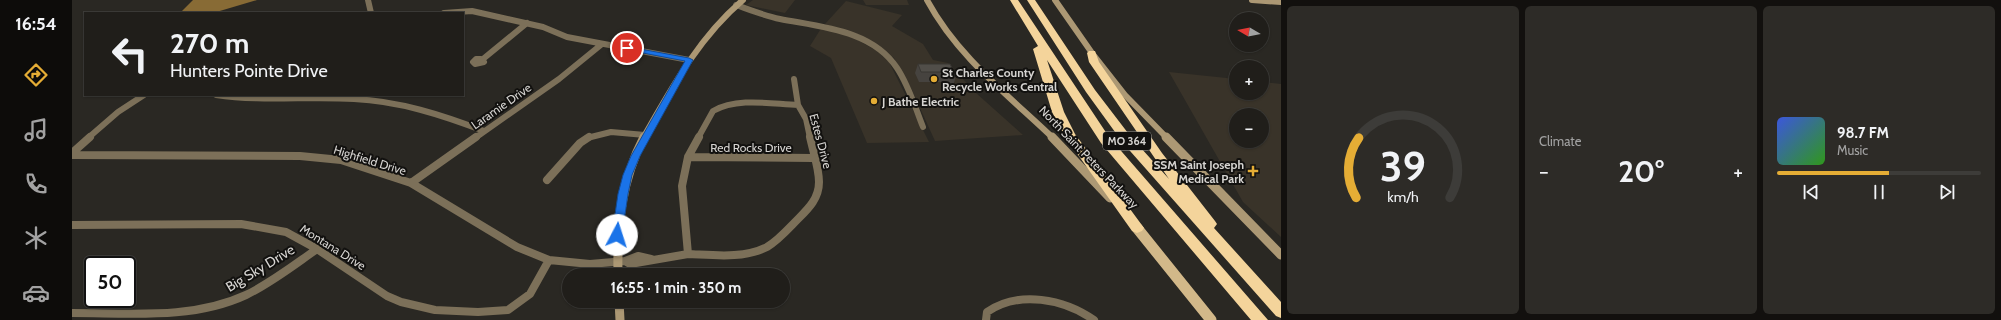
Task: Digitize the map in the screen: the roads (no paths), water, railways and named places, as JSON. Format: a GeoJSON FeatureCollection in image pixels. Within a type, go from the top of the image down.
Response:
{"type":"FeatureCollection","features":[{"type":"Feature","properties":{"kind":"highway","name":"MO 364"},"geometry":{"type":"LineString","coordinates":[[1014,0],[1078,101],[1105,140],[1260,320]]}},
{"type":"Feature","properties":{"kind":"highway","name":"MO 364"},"geometry":{"type":"LineString","coordinates":[[1031,0],[1091,92],[1142,159],[1281,312]]}},
{"type":"Feature","properties":{"kind":"highway"},"geometry":{"type":"LineString","coordinates":[[1027,22],[1048,76],[1063,124],[1077,147],[1104,180],[1137,228]]}},
{"type":"Feature","properties":{"kind":"highway"},"geometry":{"type":"LineString","coordinates":[[1092,53],[1094,62],[1151,146],[1200,209],[1241,268]]}},
{"type":"Feature","properties":{"kind":"main road","name":"North Saint Peters Parkway"},"geometry":{"type":"LineString","coordinates":[[927,0],[940,25],[957,47],[1077,162],[1137,228],[1211,320]]}},
{"type":"Feature","properties":{"kind":"main road"},"geometry":{"type":"LineString","coordinates":[[1054,0],[1092,53],[1138,109],[1281,255]]}},
{"type":"Feature","properties":{"kind":"main road"},"geometry":{"type":"LineString","coordinates":[[1252,0],[1281,2]]}},
{"type":"Feature","properties":{"kind":"main road"},"geometry":{"type":"LineString","coordinates":[[620,268],[622,262],[617,235],[623,194],[628,175],[645,135],[689,60],[712,27],[739,3]]}},
{"type":"Feature","properties":{"kind":"main road"},"geometry":{"type":"LineString","coordinates":[[619,308],[620,320]]}},
{"type":"Feature","properties":{"kind":"street"},"geometry":{"type":"LineString","coordinates":[[368,0],[371,12]]}},
{"type":"Feature","properties":{"kind":"street"},"geometry":{"type":"LineString","coordinates":[[739,3],[778,18],[833,28],[869,43],[886,56],[896,67],[923,127]]}},
{"type":"Feature","properties":{"kind":"street"},"geometry":{"type":"LineString","coordinates":[[458,12],[472,11],[527,23],[567,37],[689,60]]}},
{"type":"Feature","properties":{"kind":"street"},"geometry":{"type":"LineString","coordinates":[[483,59],[527,23]]}},
{"type":"Feature","properties":{"kind":"street","name":"Laramie Drive"},"geometry":{"type":"LineString","coordinates":[[411,183],[580,63],[602,44]]}},
{"type":"Feature","properties":{"kind":"street"},"geometry":{"type":"LineString","coordinates":[[794,79],[798,97],[798,105]]}},
{"type":"Feature","properties":{"kind":"street"},"geometry":{"type":"LineString","coordinates":[[72,154],[118,112],[142,96]]}},
{"type":"Feature","properties":{"kind":"street"},"geometry":{"type":"LineString","coordinates":[[223,96],[238,98],[346,98],[395,104],[440,114],[484,131]]}},
{"type":"Feature","properties":{"kind":"street","name":"Estes Drive"},"geometry":{"type":"LineString","coordinates":[[622,262],[630,257],[644,256],[651,259],[688,254],[726,255],[752,252],[766,247],[778,239],[810,207],[817,196],[820,182],[813,158],[806,119],[798,105],[733,104],[719,106],[709,116],[688,157],[682,186],[688,254]]}},
{"type":"Feature","properties":{"kind":"street"},"geometry":{"type":"LineString","coordinates":[[547,180],[586,138],[614,131],[645,135]]}},
{"type":"Feature","properties":{"kind":"street","name":"Highfield Drive"},"geometry":{"type":"LineString","coordinates":[[72,154],[321,157],[346,162],[411,183],[517,247],[549,260],[590,264],[622,262]]}},
{"type":"Feature","properties":{"kind":"street","name":"Red Rocks Drive"},"geometry":{"type":"LineString","coordinates":[[688,157],[813,158]]}},
{"type":"Feature","properties":{"kind":"street","name":"Montana Drive"},"geometry":{"type":"LineString","coordinates":[[72,225],[241,224],[286,232],[317,249],[387,296],[401,302],[435,310],[478,312],[508,310],[521,303],[530,294],[549,260]]}},
{"type":"Feature","properties":{"kind":"street","name":"Big Sky Drive"},"geometry":{"type":"LineString","coordinates":[[72,313],[179,312],[198,310],[220,305],[238,299],[255,290],[317,249]]}},
{"type":"Feature","properties":{"kind":"street"},"geometry":{"type":"LineString","coordinates":[[986,320],[987,312],[992,308],[1004,304],[1028,301],[1061,303],[1078,309],[1094,320]]}},
{"type":"Feature","properties":{"kind":"place","name":"St Charles County Recycle Works Central"},"geometry":{"type":"Point","coordinates":[934,79]}},
{"type":"Feature","properties":{"kind":"place","name":"J Bathe Electric"},"geometry":{"type":"Point","coordinates":[874,101]}},
{"type":"Feature","properties":{"kind":"place","name":"SSM Saint Joseph Medical Park"},"geometry":{"type":"Point","coordinates":[1253,171]}}]}
